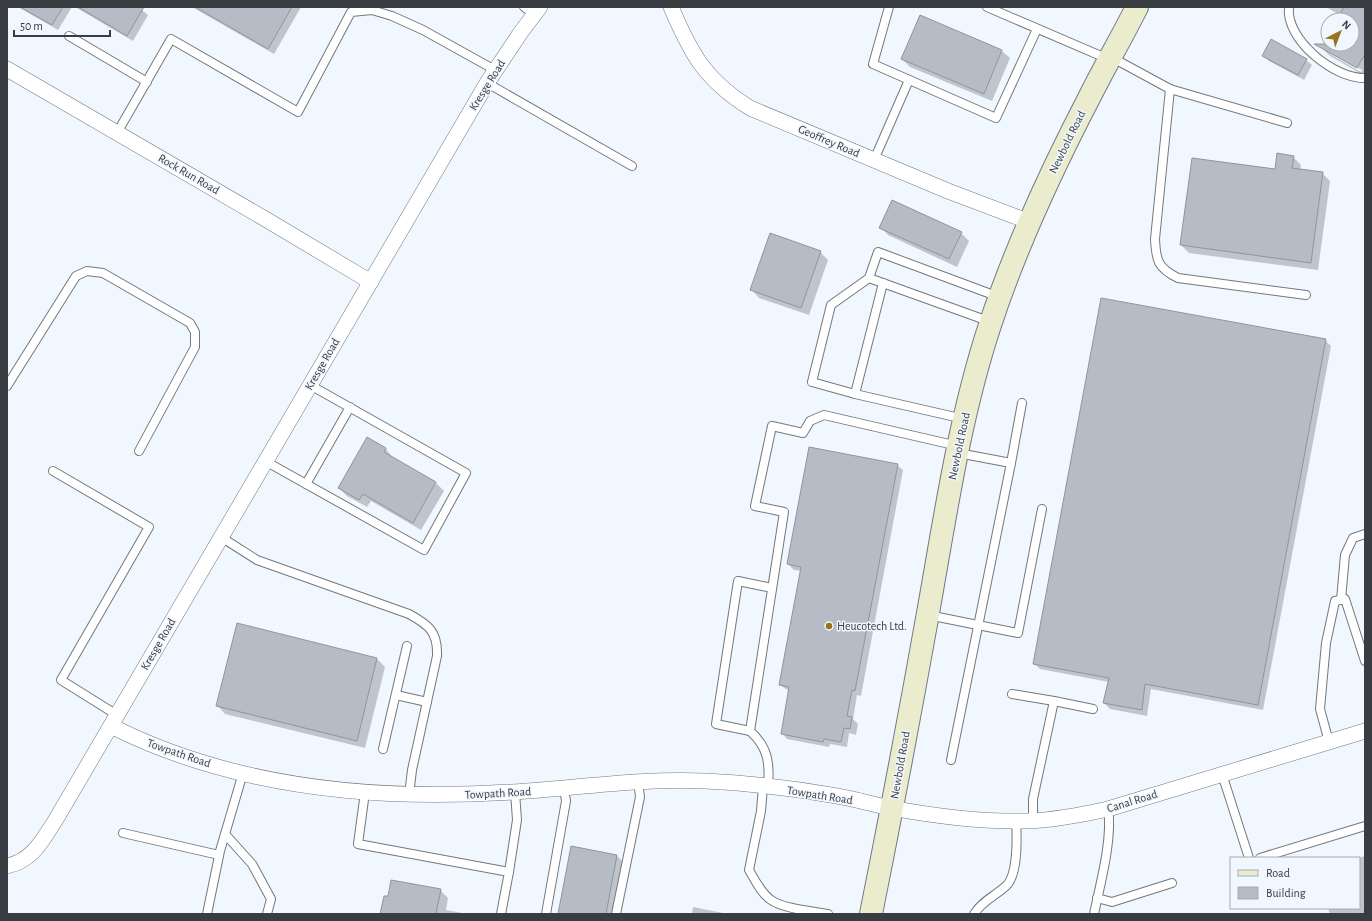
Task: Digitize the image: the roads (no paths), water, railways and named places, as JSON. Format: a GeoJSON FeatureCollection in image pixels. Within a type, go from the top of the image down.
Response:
{"type":"FeatureCollection","features":[{"type":"Feature","properties":{"kind":"main road","name":"Newbold Road"},"geometry":{"type":"LineString","coordinates":[[871,914],[958,450],[977,369],[1000,298],[1030,222],[1052,172],[1109,58],[1137,7]]}},
{"type":"Feature","properties":{"kind":"street","name":"Geoffrey Road"},"geometry":{"type":"LineString","coordinates":[[671,7],[694,56],[719,86],[750,108],[948,191],[1030,222]]}},
{"type":"Feature","properties":{"kind":"street","name":"Kresge Road"},"geometry":{"type":"LineString","coordinates":[[7,866],[29,858],[35,852],[114,720],[487,83],[533,9]]}},
{"type":"Feature","properties":{"kind":"street","name":"Rock Run Road"},"geometry":{"type":"LineString","coordinates":[[7,69],[371,282]]}},
{"type":"Feature","properties":{"kind":"street","name":"Towpath Road"},"geometry":{"type":"LineString","coordinates":[[114,720],[153,746],[182,756],[243,773],[321,788],[409,795],[514,792],[638,781],[704,781],[765,786],[832,795],[892,808]]}},
{"type":"Feature","properties":{"kind":"street","name":"Canal Road"},"geometry":{"type":"LineString","coordinates":[[892,808],[937,814],[1016,821],[1081,815],[1108,809],[1365,731]]}},
{"type":"Feature","properties":{"kind":"lane"},"geometry":{"type":"LineString","coordinates":[[889,7],[873,64],[996,118],[1037,29]]}},
{"type":"Feature","properties":{"kind":"lane"},"geometry":{"type":"LineString","coordinates":[[987,7],[1109,58],[1170,89],[1287,123]]}},
{"type":"Feature","properties":{"kind":"lane"},"geometry":{"type":"LineString","coordinates":[[1289,7],[1288,15],[1293,29],[1313,55],[1335,70],[1360,78],[1365,78]]}},
{"type":"Feature","properties":{"kind":"lane"},"geometry":{"type":"LineString","coordinates":[[117,133],[171,39],[298,112],[351,12],[372,10],[423,30],[496,70]]}},
{"type":"Feature","properties":{"kind":"lane"},"geometry":{"type":"LineString","coordinates":[[69,36],[147,82]]}},
{"type":"Feature","properties":{"kind":"lane"},"geometry":{"type":"LineString","coordinates":[[874,160],[908,80]]}},
{"type":"Feature","properties":{"kind":"lane"},"geometry":{"type":"LineString","coordinates":[[487,83],[632,166]]}},
{"type":"Feature","properties":{"kind":"lane"},"geometry":{"type":"LineString","coordinates":[[1170,89],[1155,239],[1159,264],[1166,272],[1178,278],[1306,295]]}},
{"type":"Feature","properties":{"kind":"lane"},"geometry":{"type":"LineString","coordinates":[[965,419],[855,394],[812,382],[831,305],[869,278],[878,252],[1000,298]]}},
{"type":"Feature","properties":{"kind":"lane"},"geometry":{"type":"LineString","coordinates":[[7,386],[76,276],[87,271],[103,273],[190,323],[195,332],[195,346],[139,451]]}},
{"type":"Feature","properties":{"kind":"lane"},"geometry":{"type":"LineString","coordinates":[[869,278],[991,322]]}},
{"type":"Feature","properties":{"kind":"lane"},"geometry":{"type":"LineString","coordinates":[[855,394],[883,283]]}},
{"type":"Feature","properties":{"kind":"lane"},"geometry":{"type":"LineString","coordinates":[[265,461],[424,550],[466,473],[310,385]]}},
{"type":"Feature","properties":{"kind":"lane"},"geometry":{"type":"LineString","coordinates":[[951,760],[980,626],[1022,403]]}},
{"type":"Feature","properties":{"kind":"lane"},"geometry":{"type":"LineString","coordinates":[[306,484],[350,407]]}},
{"type":"Feature","properties":{"kind":"lane"},"geometry":{"type":"LineString","coordinates":[[750,731],[784,512],[755,506],[772,426],[803,432],[810,421],[824,415],[1011,463]]}},
{"type":"Feature","properties":{"kind":"lane"},"geometry":{"type":"LineString","coordinates":[[53,471],[150,527],[61,680],[114,720]]}},
{"type":"Feature","properties":{"kind":"lane"},"geometry":{"type":"LineString","coordinates":[[927,615],[1018,633],[1042,509]]}},
{"type":"Feature","properties":{"kind":"lane"},"geometry":{"type":"LineString","coordinates":[[1341,600],[1345,555],[1354,538],[1365,534]]}},
{"type":"Feature","properties":{"kind":"lane"},"geometry":{"type":"LineString","coordinates":[[221,537],[257,560],[409,614],[428,626],[437,640],[437,656],[412,770],[409,795]]}},
{"type":"Feature","properties":{"kind":"lane"},"geometry":{"type":"LineString","coordinates":[[772,588],[738,581],[716,724],[750,731],[761,741],[767,755],[769,773],[765,786],[749,870],[763,892],[771,900],[781,905],[828,914]]}},
{"type":"Feature","properties":{"kind":"lane"},"geometry":{"type":"LineString","coordinates":[[1329,742],[1320,709],[1326,643],[1336,601],[1345,599],[1365,661]]}},
{"type":"Feature","properties":{"kind":"lane"},"geometry":{"type":"LineString","coordinates":[[383,749],[407,646]]}},
{"type":"Feature","properties":{"kind":"lane"},"geometry":{"type":"LineString","coordinates":[[1012,694],[1093,709]]}},
{"type":"Feature","properties":{"kind":"lane"},"geometry":{"type":"LineString","coordinates":[[396,695],[427,702]]}},
{"type":"Feature","properties":{"kind":"lane"},"geometry":{"type":"LineString","coordinates":[[1033,820],[1033,799],[1054,701]]}},
{"type":"Feature","properties":{"kind":"lane"},"geometry":{"type":"LineString","coordinates":[[207,914],[219,855],[243,773]]}},
{"type":"Feature","properties":{"kind":"lane"},"geometry":{"type":"LineString","coordinates":[[1222,774],[1249,857]]}},
{"type":"Feature","properties":{"kind":"lane"},"geometry":{"type":"LineString","coordinates":[[616,914],[640,797],[638,781]]}},
{"type":"Feature","properties":{"kind":"lane"},"geometry":{"type":"LineString","coordinates":[[546,914],[566,801],[564,788]]}},
{"type":"Feature","properties":{"kind":"lane"},"geometry":{"type":"LineString","coordinates":[[365,792],[358,844],[509,872]]}},
{"type":"Feature","properties":{"kind":"lane"},"geometry":{"type":"LineString","coordinates":[[501,914],[517,820],[514,792]]}},
{"type":"Feature","properties":{"kind":"lane"},"geometry":{"type":"LineString","coordinates":[[1094,914],[1110,820],[1108,809]]}},
{"type":"Feature","properties":{"kind":"lane"},"geometry":{"type":"LineString","coordinates":[[974,914],[986,900],[1006,886],[1014,875],[1016,821]]}},
{"type":"Feature","properties":{"kind":"lane"},"geometry":{"type":"LineString","coordinates":[[1263,857],[1365,826]]}},
{"type":"Feature","properties":{"kind":"lane"},"geometry":{"type":"LineString","coordinates":[[123,833],[219,855]]}},
{"type":"Feature","properties":{"kind":"lane"},"geometry":{"type":"LineString","coordinates":[[225,834],[252,864],[271,899],[268,914]]}},
{"type":"Feature","properties":{"kind":"lane"},"geometry":{"type":"LineString","coordinates":[[1097,898],[1112,902],[1172,883]]}},
{"type":"Feature","properties":{"kind":"place","name":"Heucotech Ltd."},"geometry":{"type":"Point","coordinates":[829,626]}}]}
